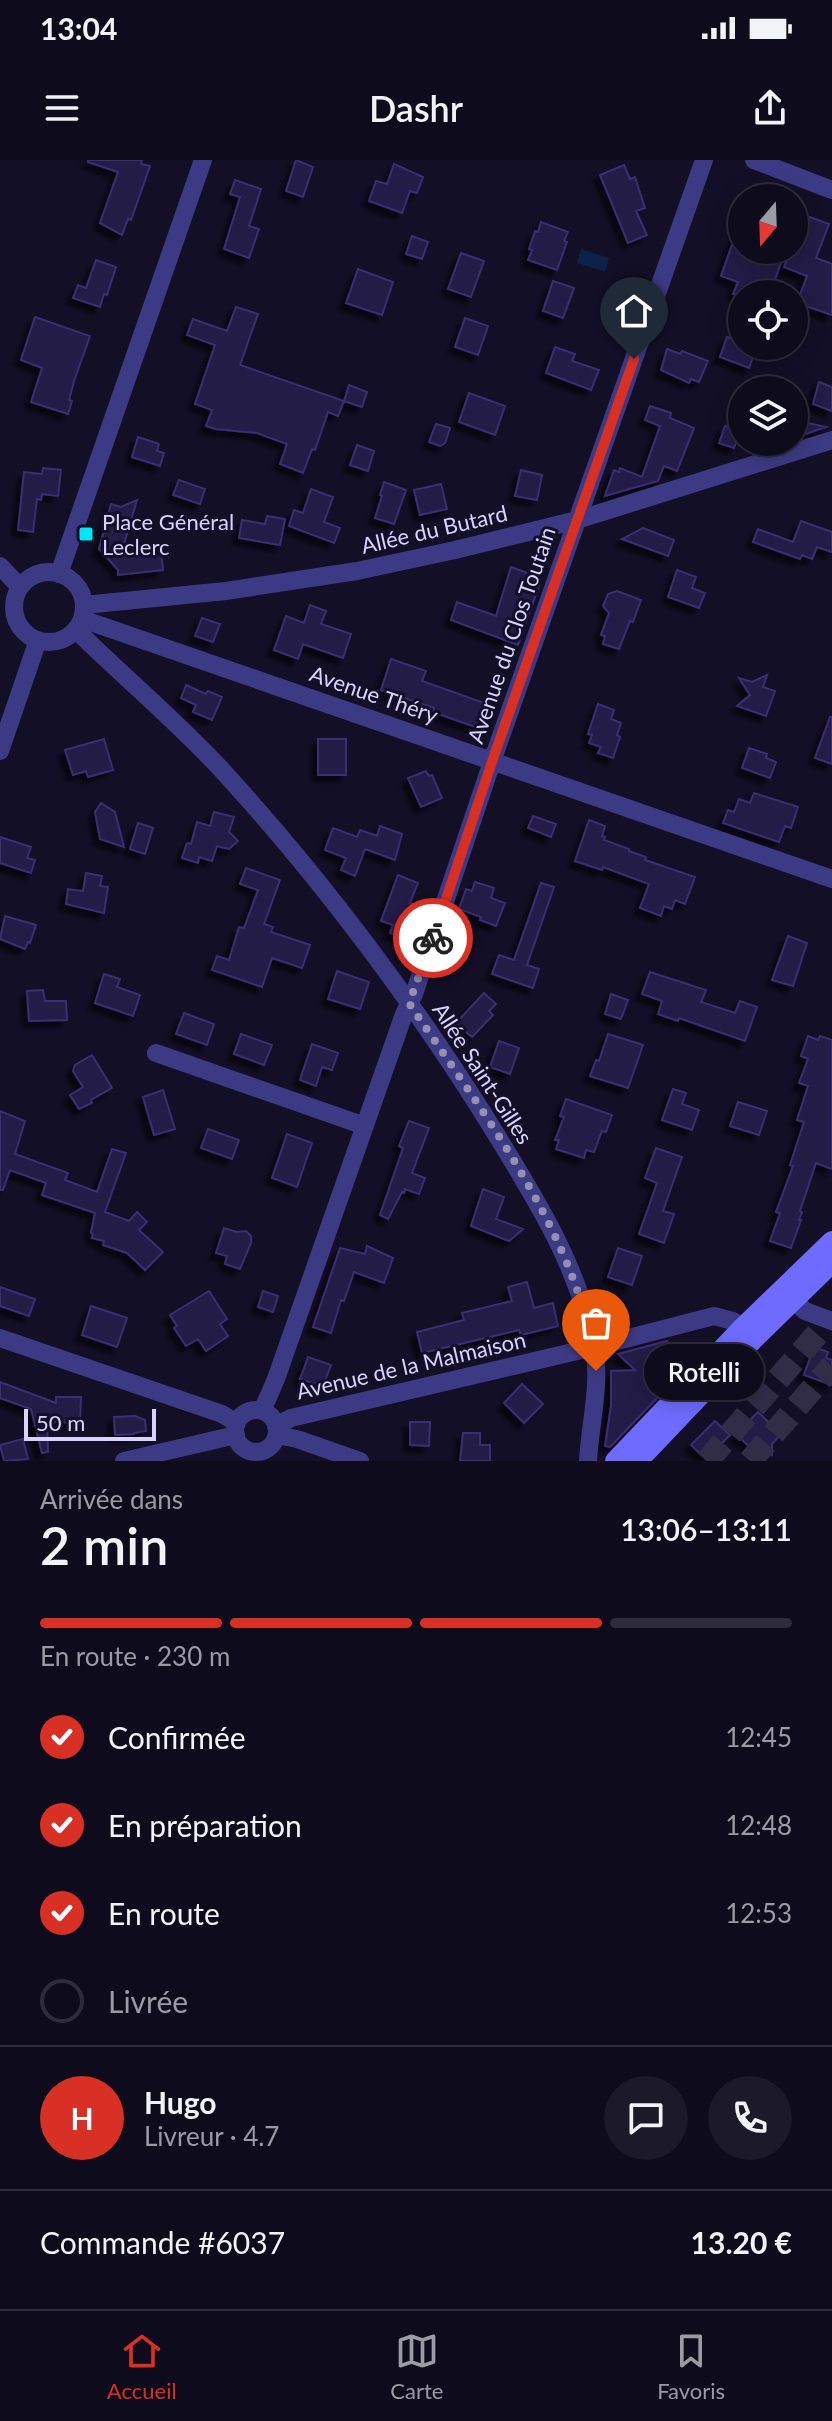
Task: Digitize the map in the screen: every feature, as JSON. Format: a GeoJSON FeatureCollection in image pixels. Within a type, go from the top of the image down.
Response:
{"type":"FeatureCollection","features":[{"type":"Feature","properties":{"kind":"street"},"geometry":{"type":"LineString","coordinates":[[59,574],[203,160]]}},
{"type":"Feature","properties":{"kind":"street","name":"Avenue du Clos Toutain"},"geometry":{"type":"LineString","coordinates":[[262,1411],[409,1003],[704,160]]}},
{"type":"Feature","properties":{"kind":"street"},"geometry":{"type":"LineString","coordinates":[[754,160],[832,190]]}},
{"type":"Feature","properties":{"kind":"street","name":"Allée du Butard"},"geometry":{"type":"LineString","coordinates":[[80,618],[357,571],[577,520],[832,440]]}},
{"type":"Feature","properties":{"kind":"street"},"geometry":{"type":"LineString","coordinates":[[0,566],[10,599],[21,628],[38,640],[55,642],[67,637],[80,618],[75,585],[59,574],[37,574],[10,599]]}},
{"type":"Feature","properties":{"kind":"street","name":"Avenue Théry"},"geometry":{"type":"LineString","coordinates":[[80,618],[832,879]]}},
{"type":"Feature","properties":{"kind":"street","name":"Allée Saint-Gilles"},"geometry":{"type":"LineString","coordinates":[[80,618],[218,767],[319,885],[409,1003],[480,1108],[560,1245],[585,1311],[596,1371],[588,1461]]}},
{"type":"Feature","properties":{"kind":"street"},"geometry":{"type":"LineString","coordinates":[[0,751],[38,640]]}},
{"type":"Feature","properties":{"kind":"street"},"geometry":{"type":"LineString","coordinates":[[156,1053],[365,1126]]}},
{"type":"Feature","properties":{"kind":"street"},"geometry":{"type":"LineString","coordinates":[[615,1461],[753,1340],[832,1241]]}},
{"type":"Feature","properties":{"kind":"street"},"geometry":{"type":"LineString","coordinates":[[638,1461],[669,1416],[743,1327],[832,1263]]}},
{"type":"Feature","properties":{"kind":"street"},"geometry":{"type":"LineString","coordinates":[[789,1296],[805,1311],[832,1321]]}},
{"type":"Feature","properties":{"kind":"street","name":"Avenue de la Malmaison"},"geometry":{"type":"LineString","coordinates":[[276,1430],[291,1418],[714,1316],[743,1327]]}},
{"type":"Feature","properties":{"kind":"street"},"geometry":{"type":"LineString","coordinates":[[0,1338],[222,1414],[236,1429],[238,1442],[247,1456],[267,1449],[276,1430],[271,1416],[262,1411],[247,1412],[236,1429],[124,1461]]}},
{"type":"Feature","properties":{"kind":"street"},"geometry":{"type":"LineString","coordinates":[[276,1430],[360,1461]]}},
{"type":"Feature","properties":{"kind":"water"},"geometry":{"type":"Polygon","coordinates":[[[581,249],[609,258],[605,272],[577,263],[581,249]]]}},
{"type":"Feature","properties":{"kind":"building"},"geometry":{"type":"Polygon","coordinates":[[[88,160],[142,160],[141,164],[150,166],[131,220],[128,219],[122,235],[100,223],[118,172],[88,160]]]}},
{"type":"Feature","properties":{"kind":"building"},"geometry":{"type":"Polygon","coordinates":[[[296,160],[313,167],[303,197],[286,191],[296,160]]]}},
{"type":"Feature","properties":{"kind":"building"},"geometry":{"type":"Polygon","coordinates":[[[394,164],[423,177],[417,193],[410,191],[402,213],[369,201],[376,181],[387,184],[394,164]]]}},
{"type":"Feature","properties":{"kind":"building"},"geometry":{"type":"Polygon","coordinates":[[[624,165],[630,179],[635,177],[645,208],[636,211],[647,235],[628,243],[600,175],[624,165]]]}},
{"type":"Feature","properties":{"kind":"building"},"geometry":{"type":"Polygon","coordinates":[[[235,180],[261,189],[249,226],[259,229],[249,258],[224,249],[240,197],[230,194],[235,180]]]}},
{"type":"Feature","properties":{"kind":"building"},"geometry":{"type":"Polygon","coordinates":[[[810,217],[829,224],[816,258],[832,264],[832,315],[808,307],[807,276],[784,267],[785,264],[808,264],[810,217]]]}},
{"type":"Feature","properties":{"kind":"building"},"geometry":{"type":"Polygon","coordinates":[[[541,222],[568,232],[557,270],[528,260],[535,231],[538,232],[541,222]]]}},
{"type":"Feature","properties":{"kind":"building"},"geometry":{"type":"Polygon","coordinates":[[[412,236],[428,242],[422,259],[406,254],[412,236]]]}},
{"type":"Feature","properties":{"kind":"building"},"geometry":{"type":"Polygon","coordinates":[[[461,253],[484,261],[471,297],[448,289],[461,253]]]}},
{"type":"Feature","properties":{"kind":"building"},"geometry":{"type":"Polygon","coordinates":[[[728,256],[728,264],[781,264],[775,280],[732,280],[721,276],[728,256]]]}},
{"type":"Feature","properties":{"kind":"building"},"geometry":{"type":"Polygon","coordinates":[[[96,260],[116,267],[100,307],[73,298],[78,285],[86,288],[96,260]]]}},
{"type":"Feature","properties":{"kind":"building"},"geometry":{"type":"Polygon","coordinates":[[[358,269],[393,282],[382,315],[346,303],[358,269]]]}},
{"type":"Feature","properties":{"kind":"building"},"geometry":{"type":"Polygon","coordinates":[[[553,281],[574,288],[563,318],[543,311],[553,281]]]}},
{"type":"Feature","properties":{"kind":"building"},"geometry":{"type":"Polygon","coordinates":[[[236,307],[258,314],[240,365],[344,401],[338,416],[328,412],[303,473],[280,464],[287,444],[257,433],[206,426],[212,410],[195,404],[215,345],[187,335],[193,319],[227,331],[236,307]]]}},
{"type":"Feature","properties":{"kind":"building"},"geometry":{"type":"Polygon","coordinates":[[[35,317],[90,336],[74,381],[68,414],[31,402],[42,368],[21,360],[35,317]]]}},
{"type":"Feature","properties":{"kind":"building"},"geometry":{"type":"Polygon","coordinates":[[[465,318],[488,326],[478,355],[455,347],[465,318]]]}},
{"type":"Feature","properties":{"kind":"building"},"geometry":{"type":"Polygon","coordinates":[[[727,337],[728,360],[752,360],[749,368],[720,357],[727,337]]]}},
{"type":"Feature","properties":{"kind":"building"},"geometry":{"type":"Polygon","coordinates":[[[555,347],[575,354],[572,361],[599,370],[591,390],[546,373],[555,347]]]}},
{"type":"Feature","properties":{"kind":"building"},"geometry":{"type":"Polygon","coordinates":[[[667,349],[708,361],[699,382],[691,379],[689,383],[661,370],[667,349]]]}},
{"type":"Feature","properties":{"kind":"building"},"geometry":{"type":"Polygon","coordinates":[[[819,382],[832,387],[832,411],[813,404],[819,382]]]}},
{"type":"Feature","properties":{"kind":"building"},"geometry":{"type":"Polygon","coordinates":[[[349,385],[367,392],[362,407],[344,401],[349,385]]]}},
{"type":"Feature","properties":{"kind":"building"},"geometry":{"type":"Polygon","coordinates":[[[469,393],[505,406],[495,435],[459,422],[469,393]]]}},
{"type":"Feature","properties":{"kind":"building"},"geometry":{"type":"Polygon","coordinates":[[[650,406],[671,413],[670,418],[694,428],[677,471],[664,466],[658,481],[605,496],[614,470],[619,472],[620,468],[642,477],[660,426],[645,420],[650,406]]]}},
{"type":"Feature","properties":{"kind":"building"},"geometry":{"type":"Polygon","coordinates":[[[808,423],[826,427],[808,433],[808,423]]]}},
{"type":"Feature","properties":{"kind":"building"},"geometry":{"type":"Polygon","coordinates":[[[436,424],[450,428],[445,443],[440,446],[429,442],[436,424]]]}},
{"type":"Feature","properties":{"kind":"building"},"geometry":{"type":"Polygon","coordinates":[[[725,426],[728,427],[728,446],[719,443],[725,426]]]}},
{"type":"Feature","properties":{"kind":"building"},"geometry":{"type":"Polygon","coordinates":[[[138,437],[159,444],[157,451],[164,453],[160,466],[132,457],[138,437]]]}},
{"type":"Feature","properties":{"kind":"building"},"geometry":{"type":"Polygon","coordinates":[[[357,445],[374,451],[368,471],[350,465],[357,445]]]}},
{"type":"Feature","properties":{"kind":"building"},"geometry":{"type":"Polygon","coordinates":[[[43,468],[61,470],[58,496],[42,494],[41,500],[37,499],[33,532],[18,530],[24,472],[42,474],[43,468]]]}},
{"type":"Feature","properties":{"kind":"building"},"geometry":{"type":"Polygon","coordinates":[[[521,470],[542,475],[537,500],[515,496],[521,470]]]}},
{"type":"Feature","properties":{"kind":"building"},"geometry":{"type":"Polygon","coordinates":[[[179,480],[205,489],[200,504],[173,495],[179,480]]]}},
{"type":"Feature","properties":{"kind":"building"},"geometry":{"type":"Polygon","coordinates":[[[384,482],[406,490],[394,524],[375,518],[384,482]]]}},
{"type":"Feature","properties":{"kind":"building"},"geometry":{"type":"Polygon","coordinates":[[[441,484],[447,509],[420,515],[414,490],[441,484]]]}},
{"type":"Feature","properties":{"kind":"building"},"geometry":{"type":"Polygon","coordinates":[[[311,489],[333,497],[324,522],[340,528],[334,543],[289,526],[294,510],[303,513],[311,489]]]}},
{"type":"Feature","properties":{"kind":"building"},"geometry":{"type":"Polygon","coordinates":[[[137,500],[121,554],[161,550],[163,570],[118,575],[118,570],[99,549],[111,504],[121,507],[137,500]]]}},
{"type":"Feature","properties":{"kind":"building"},"geometry":{"type":"Polygon","coordinates":[[[267,516],[285,519],[280,545],[239,538],[242,520],[265,524],[267,516]]]}},
{"type":"Feature","properties":{"kind":"building"},"geometry":{"type":"Polygon","coordinates":[[[801,521],[832,532],[832,552],[817,547],[812,559],[802,555],[800,559],[753,542],[758,529],[793,542],[801,521]]]}},
{"type":"Feature","properties":{"kind":"building"},"geometry":{"type":"Polygon","coordinates":[[[643,528],[674,540],[668,556],[622,539],[643,528]]]}},
{"type":"Feature","properties":{"kind":"building"},"geometry":{"type":"Polygon","coordinates":[[[511,567],[533,575],[531,579],[540,583],[518,645],[451,620],[457,602],[496,616],[511,567]]]}},
{"type":"Feature","properties":{"kind":"building"},"geometry":{"type":"Polygon","coordinates":[[[677,570],[696,577],[692,588],[705,593],[699,608],[668,597],[677,570]]]}},
{"type":"Feature","properties":{"kind":"building"},"geometry":{"type":"Polygon","coordinates":[[[617,591],[641,600],[619,649],[603,644],[605,636],[601,635],[609,613],[603,606],[608,594],[617,591]]]}},
{"type":"Feature","properties":{"kind":"building"},"geometry":{"type":"Polygon","coordinates":[[[310,605],[326,611],[321,624],[351,634],[343,658],[303,644],[298,659],[274,650],[286,616],[304,623],[310,605]]]}},
{"type":"Feature","properties":{"kind":"building"},"geometry":{"type":"Polygon","coordinates":[[[202,618],[220,624],[213,642],[195,636],[202,618]]]}},
{"type":"Feature","properties":{"kind":"building"},"geometry":{"type":"Polygon","coordinates":[[[391,659],[426,671],[422,681],[487,704],[478,728],[433,712],[434,708],[381,690],[391,659]]]}},
{"type":"Feature","properties":{"kind":"building"},"geometry":{"type":"Polygon","coordinates":[[[767,675],[763,687],[775,691],[766,716],[737,706],[750,695],[739,678],[752,682],[767,675]]]}},
{"type":"Feature","properties":{"kind":"building"},"geometry":{"type":"Polygon","coordinates":[[[186,685],[222,697],[212,720],[193,712],[196,705],[181,698],[186,685]]]}},
{"type":"Feature","properties":{"kind":"building"},"geometry":{"type":"Polygon","coordinates":[[[598,704],[614,710],[611,719],[621,723],[613,758],[598,753],[601,747],[589,743],[592,735],[588,734],[598,704]]]}},
{"type":"Feature","properties":{"kind":"building"},"geometry":{"type":"Polygon","coordinates":[[[832,717],[832,764],[815,758],[832,717]]]}},
{"type":"Feature","properties":{"kind":"building"},"geometry":{"type":"Polygon","coordinates":[[[104,739],[113,770],[88,777],[86,771],[73,775],[65,750],[104,739]]]}},
{"type":"Feature","properties":{"kind":"building"},"geometry":{"type":"Polygon","coordinates":[[[318,739],[346,739],[346,775],[318,775],[318,739]]]}},
{"type":"Feature","properties":{"kind":"building"},"geometry":{"type":"Polygon","coordinates":[[[749,748],[767,754],[766,758],[776,762],[770,778],[742,768],[749,748]]]}},
{"type":"Feature","properties":{"kind":"building"},"geometry":{"type":"Polygon","coordinates":[[[426,771],[429,776],[432,775],[442,798],[421,807],[408,778],[426,771]]]}},
{"type":"Feature","properties":{"kind":"building"},"geometry":{"type":"Polygon","coordinates":[[[754,793],[798,807],[791,828],[785,826],[779,842],[723,823],[728,810],[734,812],[739,799],[750,803],[754,793]]]}},
{"type":"Feature","properties":{"kind":"building"},"geometry":{"type":"Polygon","coordinates":[[[101,803],[115,812],[124,847],[100,839],[95,812],[101,803]]]}},
{"type":"Feature","properties":{"kind":"building"},"geometry":{"type":"Polygon","coordinates":[[[214,812],[234,817],[229,832],[238,841],[229,849],[217,846],[212,861],[199,857],[198,863],[182,858],[187,843],[191,844],[197,822],[210,826],[214,812]]]}},
{"type":"Feature","properties":{"kind":"building"},"geometry":{"type":"Polygon","coordinates":[[[533,816],[556,824],[551,837],[528,828],[533,816]]]}},
{"type":"Feature","properties":{"kind":"building"},"geometry":{"type":"Polygon","coordinates":[[[589,820],[605,826],[604,840],[646,857],[645,860],[695,877],[685,904],[675,900],[672,909],[664,906],[661,916],[640,908],[649,884],[603,867],[602,870],[575,861],[589,820]]]}},
{"type":"Feature","properties":{"kind":"building"},"geometry":{"type":"Polygon","coordinates":[[[138,823],[153,828],[145,854],[130,849],[138,823]]]}},
{"type":"Feature","properties":{"kind":"building"},"geometry":{"type":"Polygon","coordinates":[[[380,826],[402,834],[395,860],[365,849],[355,876],[341,870],[346,858],[325,850],[333,828],[357,837],[360,830],[377,836],[380,826]]]}},
{"type":"Feature","properties":{"kind":"building"},"geometry":{"type":"Polygon","coordinates":[[[0,837],[31,847],[27,858],[35,860],[31,873],[0,863],[0,837]]]}},
{"type":"Feature","properties":{"kind":"building"},"geometry":{"type":"Polygon","coordinates":[[[246,868],[280,880],[264,924],[273,927],[271,932],[310,945],[302,968],[272,958],[262,987],[212,970],[217,956],[229,960],[239,927],[244,928],[258,890],[240,884],[246,868]]]}},
{"type":"Feature","properties":{"kind":"building"},"geometry":{"type":"Polygon","coordinates":[[[86,873],[102,876],[100,886],[108,887],[104,913],[66,904],[68,889],[83,891],[86,873]]]}},
{"type":"Feature","properties":{"kind":"building"},"geometry":{"type":"Polygon","coordinates":[[[398,875],[418,883],[410,903],[416,905],[404,938],[390,933],[393,925],[381,921],[398,875]]]}},
{"type":"Feature","properties":{"kind":"building"},"geometry":{"type":"Polygon","coordinates":[[[475,882],[494,888],[491,898],[505,903],[496,926],[459,909],[466,889],[472,891],[475,882]]]}},
{"type":"Feature","properties":{"kind":"building"},"geometry":{"type":"Polygon","coordinates":[[[541,883],[554,887],[527,965],[539,969],[533,988],[492,974],[499,955],[514,960],[541,883]]]}},
{"type":"Feature","properties":{"kind":"building"},"geometry":{"type":"Polygon","coordinates":[[[5,916],[36,925],[25,949],[0,939],[5,916]]]}},
{"type":"Feature","properties":{"kind":"building"},"geometry":{"type":"Polygon","coordinates":[[[788,936],[807,943],[793,986],[772,980],[788,936]]]}},
{"type":"Feature","properties":{"kind":"building"},"geometry":{"type":"Polygon","coordinates":[[[337,971],[369,982],[360,1009],[328,999],[337,971]]]}},
{"type":"Feature","properties":{"kind":"building"},"geometry":{"type":"Polygon","coordinates":[[[650,972],[706,990],[701,1002],[735,1013],[740,1001],[757,1007],[745,1041],[679,1018],[678,1021],[658,1014],[662,1001],[642,994],[650,972]]]}},
{"type":"Feature","properties":{"kind":"building"},"geometry":{"type":"Polygon","coordinates":[[[104,974],[120,979],[117,987],[140,995],[133,1016],[95,1003],[104,974]]]}},
{"type":"Feature","properties":{"kind":"building"},"geometry":{"type":"Polygon","coordinates":[[[43,990],[45,1001],[66,1001],[67,1020],[29,1021],[27,991],[43,990]]]}},
{"type":"Feature","properties":{"kind":"building"},"geometry":{"type":"Polygon","coordinates":[[[484,993],[496,1004],[489,1011],[493,1015],[472,1037],[456,1023],[484,993]]]}},
{"type":"Feature","properties":{"kind":"building"},"geometry":{"type":"Polygon","coordinates":[[[611,994],[628,1000],[621,1019],[605,1014],[611,994]]]}},
{"type":"Feature","properties":{"kind":"building"},"geometry":{"type":"Polygon","coordinates":[[[184,1013],[214,1024],[207,1045],[176,1034],[184,1013]]]}},
{"type":"Feature","properties":{"kind":"building"},"geometry":{"type":"Polygon","coordinates":[[[241,1034],[272,1045],[264,1065],[234,1054],[241,1034]]]}},
{"type":"Feature","properties":{"kind":"building"},"geometry":{"type":"Polygon","coordinates":[[[608,1034],[643,1045],[628,1088],[590,1076],[608,1034]]]}},
{"type":"Feature","properties":{"kind":"building"},"geometry":{"type":"Polygon","coordinates":[[[808,1036],[832,1040],[832,1169],[816,1163],[791,1248],[770,1241],[804,1122],[797,1120],[808,1086],[799,1083],[808,1059],[801,1056],[808,1036]]]}},
{"type":"Feature","properties":{"kind":"building"},"geometry":{"type":"Polygon","coordinates":[[[499,1041],[519,1048],[510,1074],[490,1067],[499,1041]]]}},
{"type":"Feature","properties":{"kind":"building"},"geometry":{"type":"Polygon","coordinates":[[[312,1044],[338,1053],[332,1070],[322,1067],[316,1086],[300,1080],[312,1044]]]}},
{"type":"Feature","properties":{"kind":"building"},"geometry":{"type":"Polygon","coordinates":[[[92,1055],[112,1088],[79,1109],[70,1095],[83,1087],[73,1071],[75,1065],[92,1055]]]}},
{"type":"Feature","properties":{"kind":"building"},"geometry":{"type":"Polygon","coordinates":[[[673,1089],[686,1093],[682,1104],[699,1110],[692,1130],[662,1120],[673,1089]]]}},
{"type":"Feature","properties":{"kind":"building"},"geometry":{"type":"Polygon","coordinates":[[[163,1090],[175,1129],[154,1135],[143,1097],[163,1090]]]}},
{"type":"Feature","properties":{"kind":"building"},"geometry":{"type":"Polygon","coordinates":[[[566,1099],[612,1115],[594,1152],[586,1150],[584,1158],[556,1149],[559,1140],[555,1140],[564,1117],[560,1116],[566,1099]]]}},
{"type":"Feature","properties":{"kind":"building"},"geometry":{"type":"Polygon","coordinates":[[[738,1102],[767,1111],[759,1135],[730,1126],[738,1102]]]}},
{"type":"Feature","properties":{"kind":"building"},"geometry":{"type":"Polygon","coordinates":[[[0,1111],[25,1121],[15,1154],[68,1173],[65,1180],[97,1192],[112,1149],[126,1153],[105,1212],[129,1221],[137,1212],[147,1222],[139,1230],[163,1252],[145,1270],[127,1253],[92,1238],[95,1213],[42,1195],[46,1183],[10,1170],[3,1190],[0,1190],[0,1111]]]}},
{"type":"Feature","properties":{"kind":"building"},"geometry":{"type":"Polygon","coordinates":[[[409,1121],[429,1128],[412,1173],[425,1178],[419,1194],[405,1189],[402,1192],[388,1219],[380,1215],[409,1121]]]}},
{"type":"Feature","properties":{"kind":"building"},"geometry":{"type":"Polygon","coordinates":[[[208,1129],[239,1140],[232,1159],[201,1148],[208,1129]]]}},
{"type":"Feature","properties":{"kind":"building"},"geometry":{"type":"Polygon","coordinates":[[[287,1134],[312,1143],[297,1187],[272,1178],[287,1134]]]}},
{"type":"Feature","properties":{"kind":"building"},"geometry":{"type":"Polygon","coordinates":[[[656,1148],[682,1157],[663,1211],[674,1214],[664,1243],[639,1234],[657,1183],[645,1178],[656,1148]]]}},
{"type":"Feature","properties":{"kind":"building"},"geometry":{"type":"Polygon","coordinates":[[[483,1189],[504,1197],[496,1219],[523,1229],[509,1241],[471,1226],[483,1189]]]}},
{"type":"Feature","properties":{"kind":"building"},"geometry":{"type":"Polygon","coordinates":[[[224,1228],[246,1231],[251,1236],[240,1269],[225,1264],[227,1256],[216,1253],[224,1228]]]}},
{"type":"Feature","properties":{"kind":"building"},"geometry":{"type":"Polygon","coordinates":[[[367,1246],[393,1258],[384,1283],[354,1272],[331,1333],[313,1327],[340,1248],[365,1254],[367,1246]]]}},
{"type":"Feature","properties":{"kind":"building"},"geometry":{"type":"Polygon","coordinates":[[[618,1248],[642,1256],[632,1285],[608,1277],[618,1248]]]}},
{"type":"Feature","properties":{"kind":"building"},"geometry":{"type":"Polygon","coordinates":[[[527,1282],[534,1308],[553,1303],[558,1326],[521,1335],[519,1330],[422,1353],[417,1332],[464,1320],[462,1313],[512,1301],[508,1287],[527,1282]]]}},
{"type":"Feature","properties":{"kind":"building"},"geometry":{"type":"Polygon","coordinates":[[[0,1287],[35,1299],[29,1316],[0,1306],[0,1287]]]}},
{"type":"Feature","properties":{"kind":"building"},"geometry":{"type":"Polygon","coordinates":[[[209,1291],[227,1319],[220,1324],[228,1336],[206,1351],[198,1339],[186,1346],[174,1328],[177,1326],[170,1315],[209,1291]]]}},
{"type":"Feature","properties":{"kind":"building"},"geometry":{"type":"Polygon","coordinates":[[[263,1291],[278,1296],[273,1312],[258,1307],[263,1291]]]}},
{"type":"Feature","properties":{"kind":"building"},"geometry":{"type":"Polygon","coordinates":[[[91,1306],[127,1318],[117,1347],[82,1335],[91,1306]]]}},
{"type":"Feature","properties":{"kind":"building"},"geometry":{"type":"Polygon","coordinates":[[[667,1341],[677,1353],[681,1351],[689,1358],[690,1364],[610,1447],[605,1446],[611,1406],[611,1371],[635,1370],[618,1354],[667,1341]]]}},
{"type":"Feature","properties":{"kind":"building"},"geometry":{"type":"Polygon","coordinates":[[[814,1347],[828,1352],[826,1358],[832,1360],[832,1385],[804,1375],[814,1347]]]}},
{"type":"Feature","properties":{"kind":"building"},"geometry":{"type":"Polygon","coordinates":[[[308,1357],[331,1365],[323,1386],[300,1379],[308,1357]]]}},
{"type":"Feature","properties":{"kind":"building"},"geometry":{"type":"Polygon","coordinates":[[[0,1382],[56,1403],[56,1397],[81,1397],[80,1423],[47,1422],[48,1452],[42,1453],[31,1409],[0,1398],[0,1382]]]}},
{"type":"Feature","properties":{"kind":"building"},"geometry":{"type":"Polygon","coordinates":[[[522,1384],[543,1404],[524,1423],[504,1403],[522,1384]]]}},
{"type":"Feature","properties":{"kind":"building"},"geometry":{"type":"Polygon","coordinates":[[[758,1412],[781,1434],[772,1444],[772,1455],[758,1447],[754,1451],[736,1434],[758,1412]]]}},
{"type":"Feature","properties":{"kind":"building"},"geometry":{"type":"Polygon","coordinates":[[[135,1416],[145,1420],[146,1431],[115,1435],[114,1417],[135,1416]]]}},
{"type":"Feature","properties":{"kind":"building"},"geometry":{"type":"Polygon","coordinates":[[[715,1421],[730,1435],[706,1459],[691,1445],[715,1421]]]}},
{"type":"Feature","properties":{"kind":"building"},"geometry":{"type":"Polygon","coordinates":[[[410,1422],[430,1422],[429,1446],[410,1445],[410,1422]]]}},
{"type":"Feature","properties":{"kind":"building"},"geometry":{"type":"Polygon","coordinates":[[[463,1433],[480,1433],[480,1445],[490,1445],[490,1461],[460,1461],[463,1433]]]}},
{"type":"Feature","properties":{"kind":"building"},"geometry":{"type":"Polygon","coordinates":[[[23,1439],[28,1459],[4,1461],[0,1445],[23,1439]]]}},
{"type":"Feature","properties":{"kind":"tunnel"},"geometry":{"type":"LineString","coordinates":[[707,1461],[832,1317]]}},
{"type":"Feature","properties":{"kind":"tunnel"},"geometry":{"type":"LineString","coordinates":[[750,1461],[832,1366]]}},
{"type":"Feature","properties":{"kind":"way so far"},"geometry":{"type":"LineString","coordinates":[[433,938],[409,1003],[522,1175],[560,1245],[585,1311],[596,1371]]}},
{"type":"Feature","properties":{"kind":"place","name":"Place Général Leclerc"},"geometry":{"type":"Point","coordinates":[86,534]}},
{"type":"Feature","properties":{"kind":"place","name":"Rotelli"},"geometry":{"type":"Point","coordinates":[596,1371]}},
{"type":"Feature","properties":{"kind":"route"},"geometry":{"type":"LineString","coordinates":[[433,938],[634,359]]}}]}
